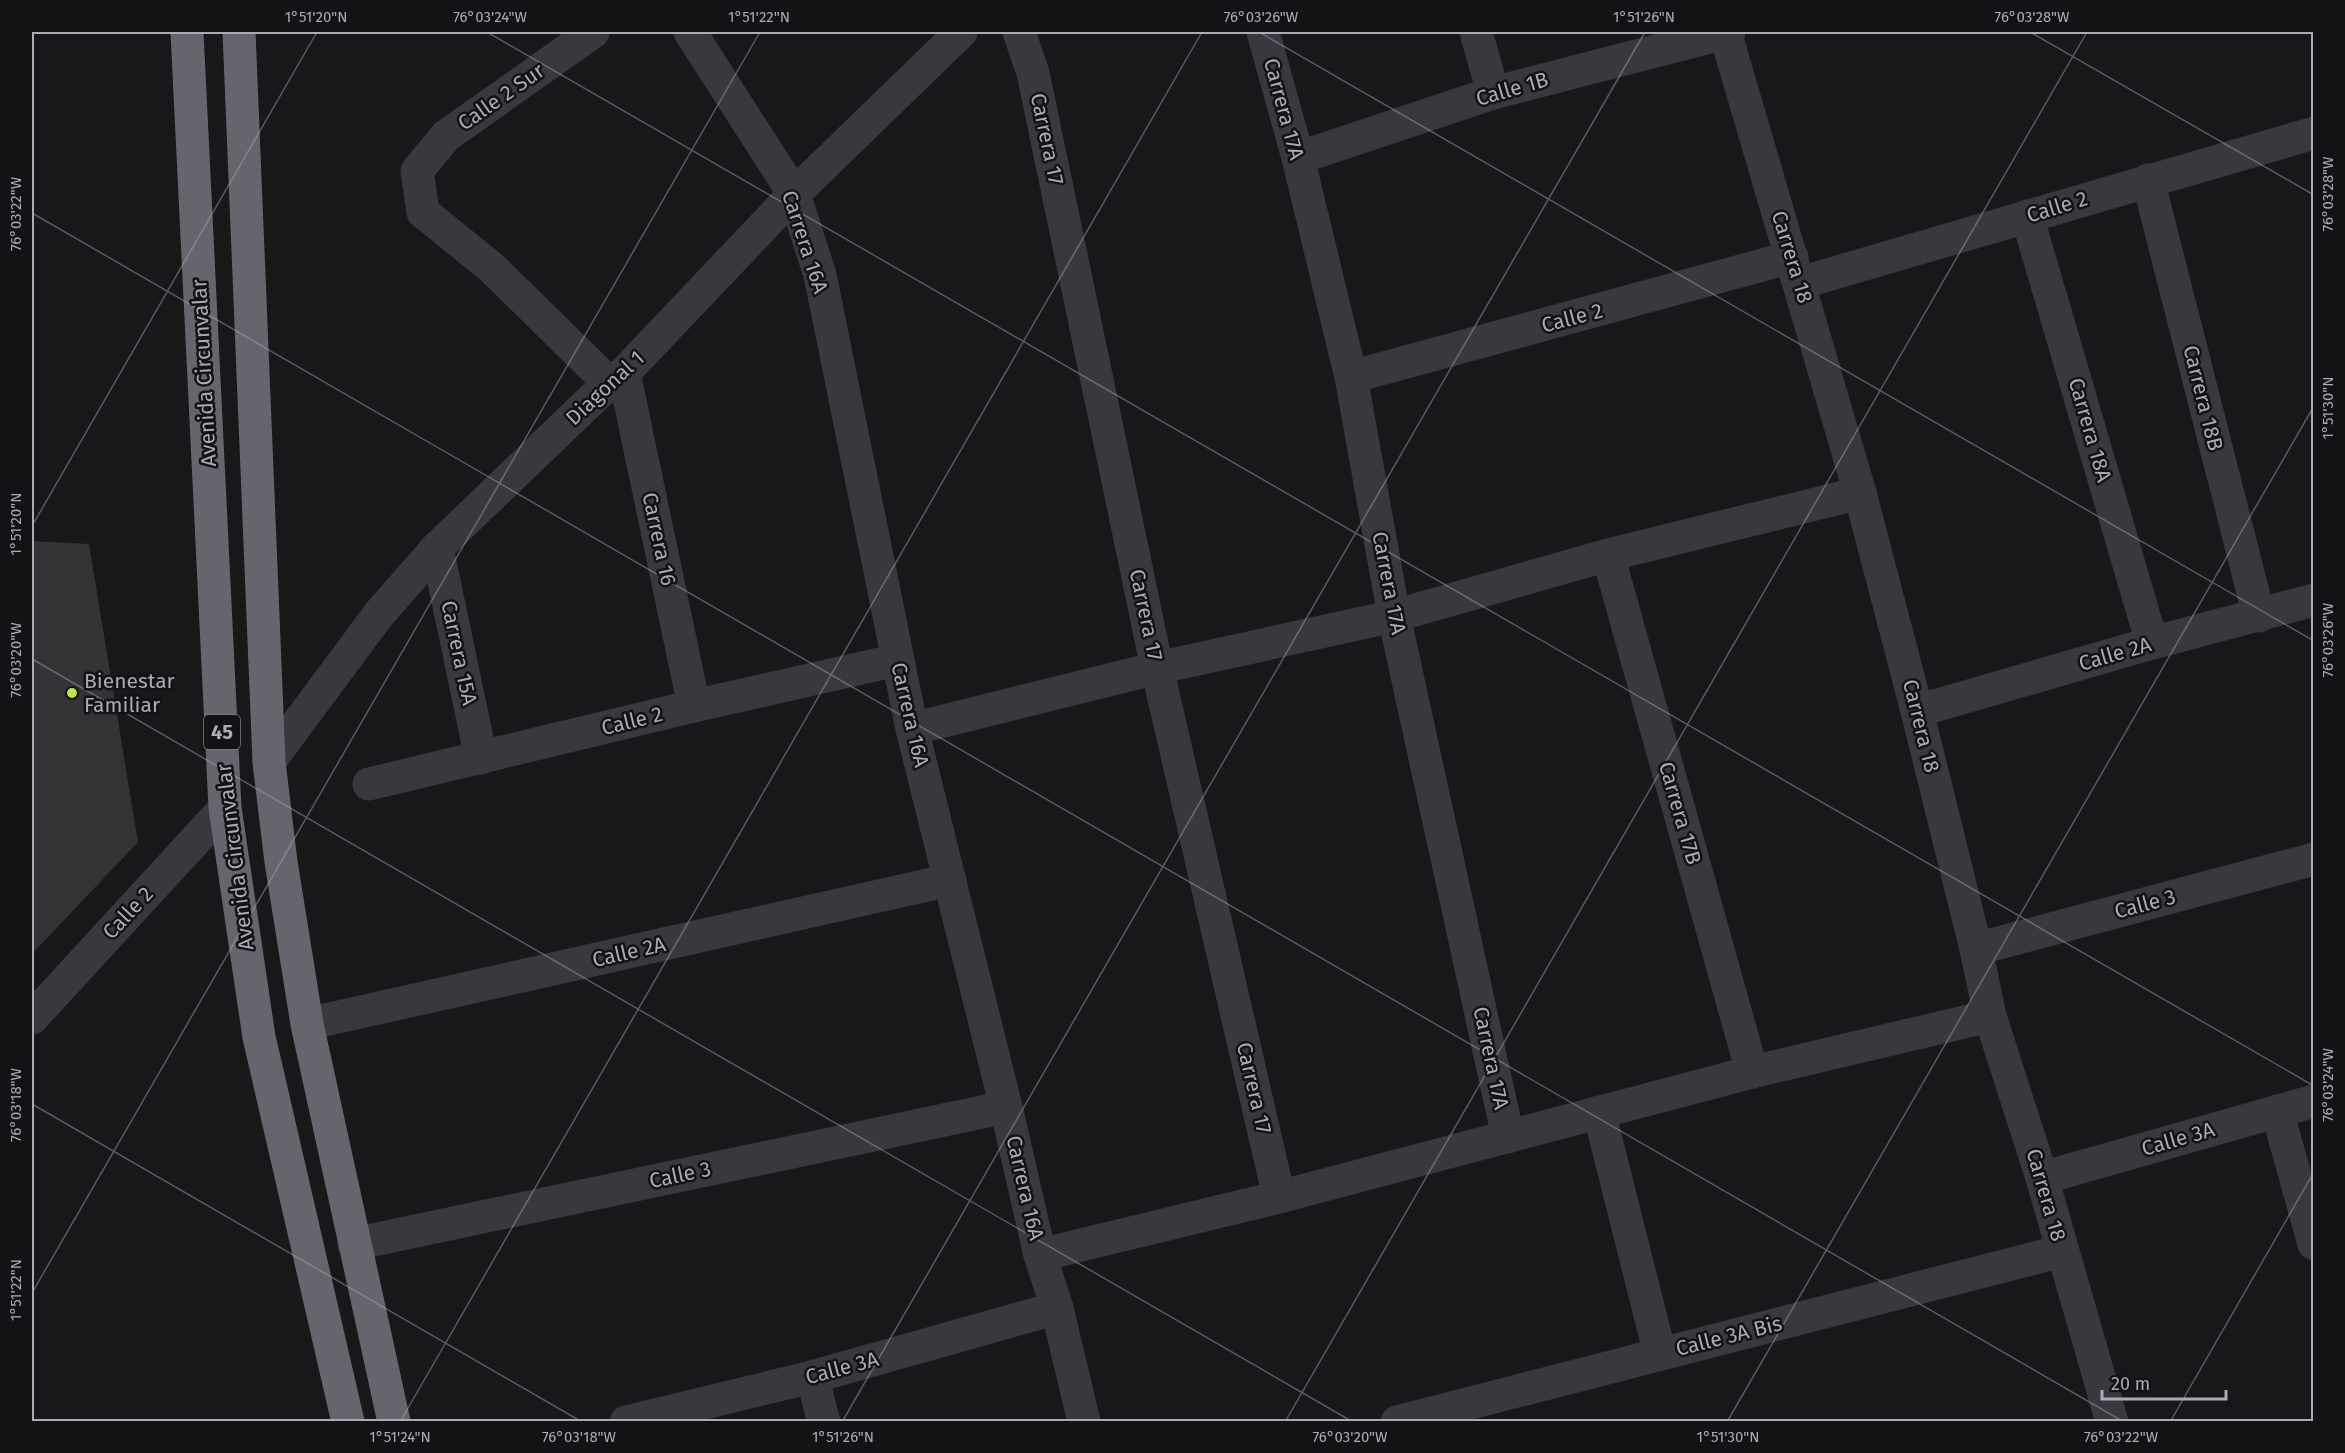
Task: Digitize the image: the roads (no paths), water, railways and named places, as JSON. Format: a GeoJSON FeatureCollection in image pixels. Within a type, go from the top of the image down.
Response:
{"type":"FeatureCollection","features":[{"type":"Feature","properties":{"kind":"highway","name":"Avenida Circunvalar"},"geometry":{"type":"LineString","coordinates":[[187,32],[225,808],[259,1037],[348,1422]]}},
{"type":"Feature","properties":{"kind":"highway","name":"45"},"geometry":{"type":"LineString","coordinates":[[239,32],[269,762],[281,862],[307,1024],[394,1422]]}},
{"type":"Feature","properties":{"kind":"street","name":"Calle 2 Sur"},"geometry":{"type":"LineString","coordinates":[[593,32],[446,136],[417,171],[423,212],[492,268],[616,378]]}},
{"type":"Feature","properties":{"kind":"street","name":"Carrera 16A"},"geometry":{"type":"LineString","coordinates":[[690,32],[794,194],[820,275],[912,729],[1006,1107],[1040,1255],[1057,1308],[1084,1422]]}},
{"type":"Feature","properties":{"kind":"street","name":"Diagonal 1"},"geometry":{"type":"LineString","coordinates":[[269,762],[379,614],[437,548],[616,378],[794,194],[961,32]]}},
{"type":"Feature","properties":{"kind":"street","name":"Carrera 17"},"geometry":{"type":"LineString","coordinates":[[1018,32],[1033,73],[1157,668],[1279,1197]]}},
{"type":"Feature","properties":{"kind":"street","name":"Carrera 17A"},"geometry":{"type":"LineString","coordinates":[[1263,32],[1298,158],[1351,377],[1394,616],[1508,1137]]}},
{"type":"Feature","properties":{"kind":"street"},"geometry":{"type":"LineString","coordinates":[[1476,32],[1493,93]]}},
{"type":"Feature","properties":{"kind":"street","name":"Calle 1B"},"geometry":{"type":"LineString","coordinates":[[1298,158],[1493,93],[1726,32]]}},
{"type":"Feature","properties":{"kind":"street","name":"Carrera 18"},"geometry":{"type":"LineString","coordinates":[[1726,32],[1860,493],[1917,711],[1976,949],[1990,1016],[2042,1178],[2112,1422]]}},
{"type":"Feature","properties":{"kind":"street","name":"Calle 2"},"geometry":{"type":"LineString","coordinates":[[1351,377],[2027,216],[2313,134]]}},
{"type":"Feature","properties":{"kind":"street","name":"Carrera 18B"},"geometry":{"type":"LineString","coordinates":[[2148,180],[2259,616]]}},
{"type":"Feature","properties":{"kind":"street","name":"Carrera 18A"},"geometry":{"type":"LineString","coordinates":[[2027,216],[2152,643]]}},
{"type":"Feature","properties":{"kind":"street","name":"Carrera 16"},"geometry":{"type":"LineString","coordinates":[[616,378],[694,706]]}},
{"type":"Feature","properties":{"kind":"street"},"geometry":{"type":"LineString","coordinates":[[912,729],[1157,668],[1394,616],[1608,555],[1860,493]]}},
{"type":"Feature","properties":{"kind":"street","name":"Carrera 15A"},"geometry":{"type":"LineString","coordinates":[[437,548],[481,758]]}},
{"type":"Feature","properties":{"kind":"street","name":"Carrera 17B"},"geometry":{"type":"LineString","coordinates":[[1608,555],[1752,1072]]}},
{"type":"Feature","properties":{"kind":"street","name":"Calle 2A"},"geometry":{"type":"LineString","coordinates":[[1917,711],[2152,643],[2313,600]]}},
{"type":"Feature","properties":{"kind":"street","name":"Calle 2"},"geometry":{"type":"LineString","coordinates":[[369,784],[897,660]]}},
{"type":"Feature","properties":{"kind":"street","name":"Calle 2"},"geometry":{"type":"LineString","coordinates":[[32,1018],[225,808]]}},
{"type":"Feature","properties":{"kind":"street","name":"Calle 3"},"geometry":{"type":"LineString","coordinates":[[1976,949],[2313,859]]}},
{"type":"Feature","properties":{"kind":"street","name":"Calle 2A"},"geometry":{"type":"LineString","coordinates":[[307,1024],[950,880]]}},
{"type":"Feature","properties":{"kind":"street"},"geometry":{"type":"LineString","coordinates":[[1040,1255],[1279,1197],[1752,1072],[1990,1016]]}},
{"type":"Feature","properties":{"kind":"street","name":"Calle 3A"},"geometry":{"type":"LineString","coordinates":[[2042,1178],[2313,1101]]}},
{"type":"Feature","properties":{"kind":"street","name":"Calle 3"},"geometry":{"type":"LineString","coordinates":[[354,1244],[1006,1107]]}},
{"type":"Feature","properties":{"kind":"street"},"geometry":{"type":"LineString","coordinates":[[2277,1111],[2313,1244]]}},
{"type":"Feature","properties":{"kind":"street"},"geometry":{"type":"LineString","coordinates":[[1599,1112],[1660,1354]]}},
{"type":"Feature","properties":{"kind":"street","name":"Calle 3A Bis"},"geometry":{"type":"LineString","coordinates":[[1397,1422],[2062,1251]]}},
{"type":"Feature","properties":{"kind":"street","name":"Calle 3A"},"geometry":{"type":"LineString","coordinates":[[644,1419],[812,1377],[1057,1308]]}},
{"type":"Feature","properties":{"kind":"street"},"geometry":{"type":"LineString","coordinates":[[812,1377],[824,1422]]}},
{"type":"Feature","properties":{"kind":"place","name":"Bienestar Familiar"},"geometry":{"type":"Point","coordinates":[72,693]}}]}
